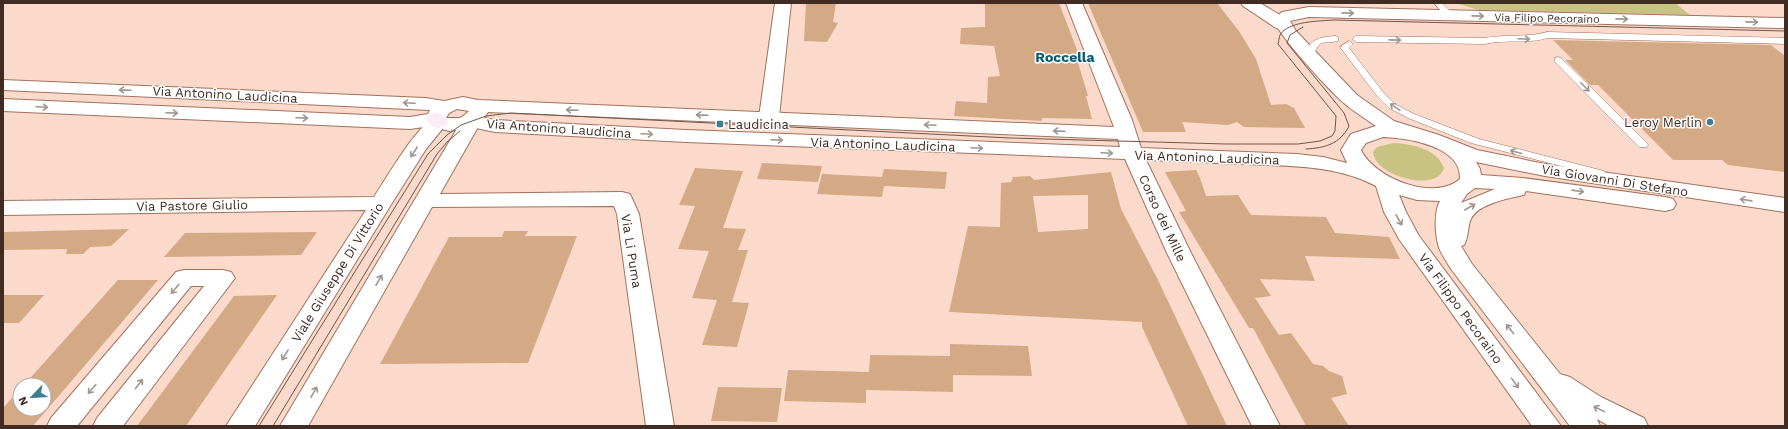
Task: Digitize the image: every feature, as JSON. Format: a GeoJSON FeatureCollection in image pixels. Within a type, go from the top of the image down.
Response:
{"type":"FeatureCollection","features":[{"type":"Feature","properties":{"kind":"street"},"geometry":{"type":"LineString","coordinates":[[769,117],[783,3]]}},
{"type":"Feature","properties":{"kind":"street","name":"Corso dei Mille"},"geometry":{"type":"LineString","coordinates":[[1074,3],[1130,144],[1179,253],[1266,426]]}},
{"type":"Feature","properties":{"kind":"street"},"geometry":{"type":"LineString","coordinates":[[1249,3],[1282,24],[1350,99],[1387,125],[1446,146],[1462,157],[1471,170],[1465,186]]}},
{"type":"Feature","properties":{"kind":"street","name":"Via Filipo Pecoraino"},"geometry":{"type":"LineString","coordinates":[[1282,24],[1282,19],[1288,15],[1309,12],[1443,9],[1785,23]]}},
{"type":"Feature","properties":{"kind":"street","name":"Via Antonino Laudicina"},"geometry":{"type":"LineString","coordinates":[[3,85],[418,103],[440,116]]}},
{"type":"Feature","properties":{"kind":"street"},"geometry":{"type":"LineString","coordinates":[[1350,99],[1360,116],[1362,126],[1353,158],[1378,180]]}},
{"type":"Feature","properties":{"kind":"street","name":"Via Antonino Laudicina"},"geometry":{"type":"LineString","coordinates":[[3,105],[410,123],[440,116]]}},
{"type":"Feature","properties":{"kind":"street"},"geometry":{"type":"LineString","coordinates":[[440,116],[451,125],[471,117]]}},
{"type":"Feature","properties":{"kind":"street","name":"Viale Giuseppe Di Vittorio"},"geometry":{"type":"LineString","coordinates":[[240,426],[380,203],[440,116]]}},
{"type":"Feature","properties":{"kind":"street"},"geometry":{"type":"LineString","coordinates":[[294,426],[468,127],[471,117]]}},
{"type":"Feature","properties":{"kind":"street","name":"Via Antonino Laudicina"},"geometry":{"type":"LineString","coordinates":[[471,117],[769,117],[1005,129],[1130,144],[1298,160]]}},
{"type":"Feature","properties":{"kind":"street","name":"Via Antonino Laudicina"},"geometry":{"type":"LineString","coordinates":[[471,117],[495,126],[686,136],[1130,144]]}},
{"type":"Feature","properties":{"kind":"street"},"geometry":{"type":"LineString","coordinates":[[1298,160],[1322,159],[1382,131],[1410,133]]}},
{"type":"Feature","properties":{"kind":"street","name":"Via Giovanni Di Stefano"},"geometry":{"type":"LineString","coordinates":[[1446,146],[1505,163],[1649,186],[1785,205]]}},
{"type":"Feature","properties":{"kind":"street","name":"Via Giovanni Di Stefano"},"geometry":{"type":"LineString","coordinates":[[1298,160],[1324,163],[1405,190],[1426,194],[1444,194],[1465,186],[1548,187],[1785,220]]}},
{"type":"Feature","properties":{"kind":"street","name":"Via Filippo Pecoraino"},"geometry":{"type":"LineString","coordinates":[[1378,180],[1388,197],[1398,220],[1453,299],[1547,426]]}},
{"type":"Feature","properties":{"kind":"street","name":"Via Filippo Pecoraino"},"geometry":{"type":"LineString","coordinates":[[1465,186],[1448,206],[1447,224],[1449,246],[1463,270],[1586,426]]}},
{"type":"Feature","properties":{"kind":"street"},"geometry":{"type":"LineString","coordinates":[[1454,255],[1457,228],[1463,211],[1487,197],[1514,191],[1548,187]]}},
{"type":"Feature","properties":{"kind":"street","name":"Via Li Puma"},"geometry":{"type":"LineString","coordinates":[[425,201],[622,199],[628,214],[637,282],[660,426]]}},
{"type":"Feature","properties":{"kind":"street","name":"Via Pastore Giulio"},"geometry":{"type":"LineString","coordinates":[[3,208],[380,203]]}},
{"type":"Feature","properties":{"kind":"street"},"geometry":{"type":"LineString","coordinates":[[61,426],[184,278],[223,278],[107,426]]}},
{"type":"Feature","properties":{"kind":"street"},"geometry":{"type":"LineString","coordinates":[[1545,374],[1591,404],[1634,426]]}},
{"type":"Feature","properties":{"kind":"lane"},"geometry":{"type":"LineString","coordinates":[[1649,186],[1475,141],[1411,116],[1392,106],[1380,94],[1344,47],[1352,41],[1485,41],[1495,38],[1537,39],[1547,35],[1785,41]]}},
{"type":"Feature","properties":{"kind":"lane"},"geometry":{"type":"LineString","coordinates":[[1309,55],[1312,44],[1317,40],[1335,39]]}},
{"type":"Feature","properties":{"kind":"lane"},"geometry":{"type":"LineString","coordinates":[[1558,60],[1643,145]]}},
{"type":"Feature","properties":{"kind":"shaded area"},"geometry":{"type":"Polygon","coordinates":[[[1455,3],[1675,3],[1690,15],[1479,10],[1455,3]]]}},
{"type":"Feature","properties":{"kind":"shaded area"},"geometry":{"type":"Polygon","coordinates":[[[1393,143],[1423,148],[1435,156],[1444,168],[1439,176],[1431,180],[1419,181],[1395,175],[1384,169],[1376,161],[1373,152],[1377,147],[1393,143]]]}},
{"type":"Feature","properties":{"kind":"building"},"geometry":{"type":"Polygon","coordinates":[[[806,3],[836,3],[833,22],[838,23],[827,42],[804,41],[806,3]]]}},
{"type":"Feature","properties":{"kind":"building"},"geometry":{"type":"Polygon","coordinates":[[[985,3],[1059,3],[1079,55],[1076,56],[1088,96],[1086,96],[1092,119],[1042,118],[1042,121],[954,116],[956,101],[987,103],[988,77],[1000,76],[994,46],[960,44],[961,28],[985,27],[985,3]]]}},
{"type":"Feature","properties":{"kind":"building"},"geometry":{"type":"Polygon","coordinates":[[[1088,3],[1217,3],[1239,31],[1256,59],[1271,105],[1286,104],[1294,108],[1305,128],[1244,127],[1237,122],[1228,125],[1182,122],[1186,132],[1143,132],[1088,3]]]}},
{"type":"Feature","properties":{"kind":"building","name":"Leroy Merlin"},"geometry":{"type":"Polygon","coordinates":[[[1553,40],[1771,45],[1785,56],[1785,172],[1728,165],[1722,160],[1673,160],[1598,85],[1590,85],[1565,60],[1573,60],[1553,40]]]}},
{"type":"Feature","properties":{"kind":"building"},"geometry":{"type":"Polygon","coordinates":[[[762,163],[822,166],[818,182],[757,179],[762,163]]]}},
{"type":"Feature","properties":{"kind":"building"},"geometry":{"type":"Polygon","coordinates":[[[695,168],[743,171],[723,228],[746,229],[738,250],[748,250],[732,302],[749,303],[737,347],[702,345],[717,300],[692,298],[709,251],[678,249],[695,206],[679,205],[695,168]]]}},
{"type":"Feature","properties":{"kind":"building"},"geometry":{"type":"Polygon","coordinates":[[[884,169],[947,172],[945,189],[884,186],[882,197],[817,194],[822,174],[882,177],[884,169]]]}},
{"type":"Feature","properties":{"kind":"building"},"geometry":{"type":"Polygon","coordinates":[[[1196,170],[1206,196],[1238,195],[1251,215],[1326,217],[1335,233],[1389,237],[1400,259],[1305,256],[1315,281],[1260,279],[1271,296],[1255,298],[1279,335],[1291,333],[1313,364],[1323,366],[1329,371],[1342,376],[1347,394],[1331,398],[1349,426],[1306,426],[1253,328],[1249,328],[1179,212],[1186,211],[1165,172],[1196,170]]]}},
{"type":"Feature","properties":{"kind":"building"},"geometry":{"type":"Polygon","coordinates":[[[1111,172],[1121,209],[1158,280],[1227,426],[1188,426],[1142,327],[1142,322],[949,312],[968,226],[1000,227],[1001,183],[1011,182],[1013,177],[1030,176],[1034,180],[1111,172]],[[1088,195],[1033,196],[1038,232],[1088,229],[1088,195]]]}},
{"type":"Feature","properties":{"kind":"building"},"geometry":{"type":"Polygon","coordinates":[[[129,229],[111,246],[90,247],[83,254],[66,254],[67,249],[3,250],[3,232],[129,229]]]}},
{"type":"Feature","properties":{"kind":"building"},"geometry":{"type":"Polygon","coordinates":[[[504,231],[528,231],[525,236],[577,236],[528,363],[380,364],[449,237],[502,237],[504,231]]]}},
{"type":"Feature","properties":{"kind":"building"},"geometry":{"type":"Polygon","coordinates":[[[317,232],[301,255],[164,257],[185,233],[317,232]]]}},
{"type":"Feature","properties":{"kind":"building"},"geometry":{"type":"Polygon","coordinates":[[[118,280],[158,280],[52,404],[52,377],[31,377],[118,280]]]}},
{"type":"Feature","properties":{"kind":"building"},"geometry":{"type":"Polygon","coordinates":[[[3,295],[44,295],[19,323],[3,323],[3,295]]]}},
{"type":"Feature","properties":{"kind":"building"},"geometry":{"type":"Polygon","coordinates":[[[277,295],[186,426],[137,426],[234,296],[277,295]]]}},
{"type":"Feature","properties":{"kind":"building"},"geometry":{"type":"Polygon","coordinates":[[[950,344],[1028,346],[1032,376],[953,375],[953,392],[866,390],[866,403],[784,401],[788,370],[869,372],[870,355],[950,356],[950,344]]]}},
{"type":"Feature","properties":{"kind":"building"},"geometry":{"type":"Polygon","coordinates":[[[718,387],[782,388],[777,422],[711,421],[718,387]]]}},
{"type":"Feature","properties":{"kind":"building"},"geometry":{"type":"Polygon","coordinates":[[[12,398],[12,417],[41,417],[33,426],[3,426],[3,408],[12,398]]]}},
{"type":"Feature","properties":{"kind":"tram line"},"geometry":{"type":"LineString","coordinates":[[259,426],[428,154],[447,135],[461,125],[486,116],[511,113],[1010,138],[1226,144],[1298,144],[1320,141],[1332,136],[1335,131],[1336,116],[1278,44],[1280,35],[1284,30],[1297,24],[1313,21],[1334,20],[1785,31]]}},
{"type":"Feature","properties":{"kind":"tram line"},"geometry":{"type":"LineString","coordinates":[[1303,27],[1290,35],[1287,43],[1344,113],[1349,126],[1341,137],[1331,144],[1319,148],[1306,149]]}},
{"type":"Feature","properties":{"kind":"tram line"},"geometry":{"type":"LineString","coordinates":[[273,426],[437,154],[447,142],[460,131]]}},
{"type":"Feature","properties":{"kind":"place","name":"Leroy Merlin"},"geometry":{"type":"Point","coordinates":[1710,122]}},
{"type":"Feature","properties":{"kind":"place","name":"Laudicina"},"geometry":{"type":"Point","coordinates":[720,124]}},
{"type":"Feature","properties":{"kind":"district","name":"Roccella"},"geometry":{"type":"Point","coordinates":[1065,57]}}]}
